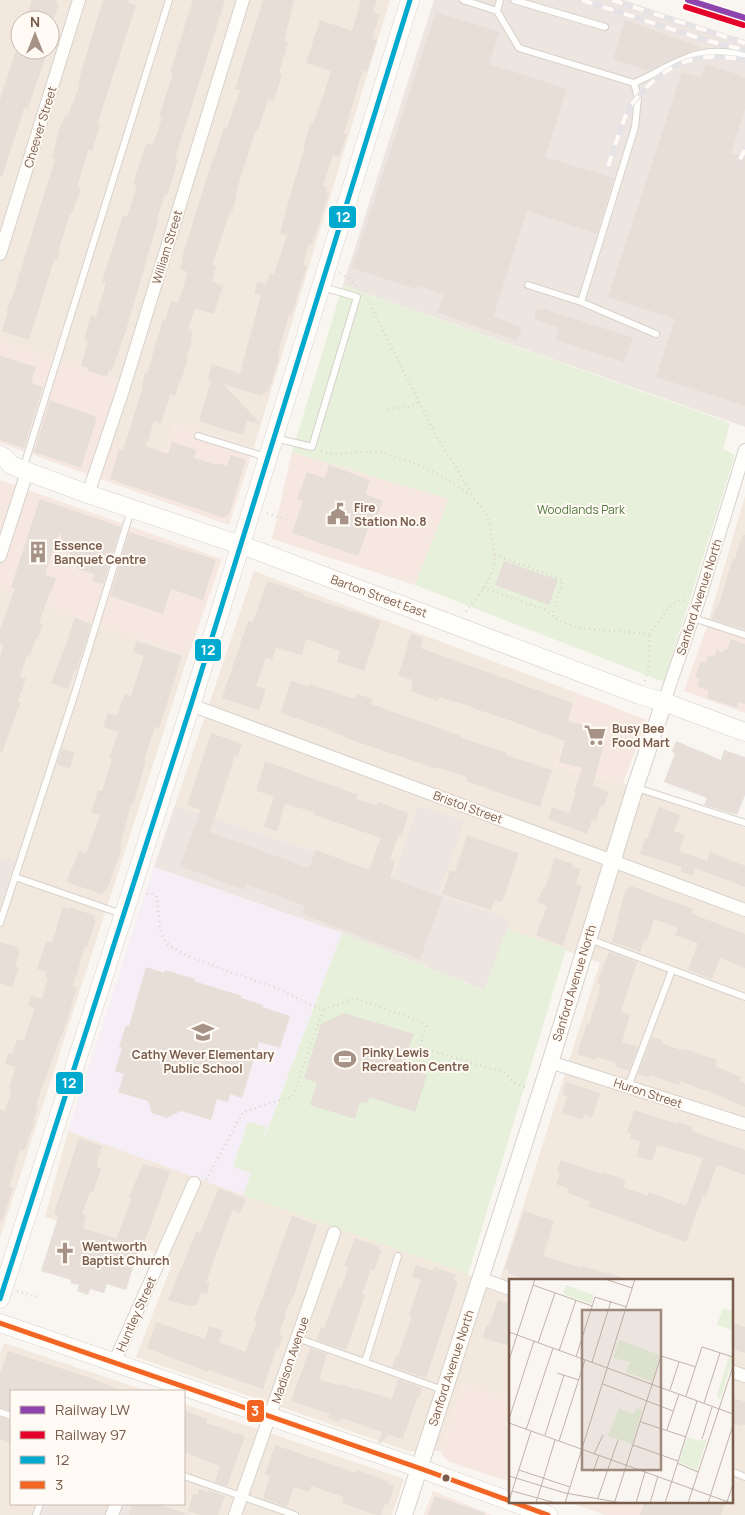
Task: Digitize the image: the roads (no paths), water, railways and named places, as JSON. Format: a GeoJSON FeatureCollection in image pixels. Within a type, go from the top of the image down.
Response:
{"type":"FeatureCollection","features":[{"type":"Feature","properties":{"kind":"main road"},"geometry":{"type":"LineString","coordinates":[[2,1293],[322,287],[410,0]]}},
{"type":"Feature","properties":{"kind":"main road","name":"Barton Street East"},"geometry":{"type":"LineString","coordinates":[[12,466],[240,546],[456,625],[640,696],[664,702],[745,732]]}},
{"type":"Feature","properties":{"kind":"main road"},"geometry":{"type":"LineString","coordinates":[[0,1323],[114,1363],[158,1385],[176,1390]]}},
{"type":"Feature","properties":{"kind":"main road"},"geometry":{"type":"LineString","coordinates":[[185,1393],[270,1417],[509,1501]]}},
{"type":"Feature","properties":{"kind":"main road"},"geometry":{"type":"LineString","coordinates":[[513,1502],[548,1515]]}},
{"type":"Feature","properties":{"kind":"street","name":"Cheever Street"},"geometry":{"type":"LineString","coordinates":[[0,254],[79,0]]}},
{"type":"Feature","properties":{"kind":"street","name":"William Street"},"geometry":{"type":"LineString","coordinates":[[88,494],[126,380],[244,0]]}},
{"type":"Feature","properties":{"kind":"street","name":"Sanford Avenue North"},"geometry":{"type":"LineString","coordinates":[[404,1515],[550,1062],[635,788],[698,603],[745,450]]}},
{"type":"Feature","properties":{"kind":"street"},"geometry":{"type":"LineString","coordinates":[[1,551],[12,466]]}},
{"type":"Feature","properties":{"kind":"street","name":"Bristol Street"},"geometry":{"type":"LineString","coordinates":[[190,705],[745,910]]}},
{"type":"Feature","properties":{"kind":"street","name":"Huron Street"},"geometry":{"type":"LineString","coordinates":[[550,1062],[745,1124]]}},
{"type":"Feature","properties":{"kind":"street","name":"Huntley Street"},"geometry":{"type":"LineString","coordinates":[[114,1363],[194,1183]]}},
{"type":"Feature","properties":{"kind":"street","name":"Madison Avenue"},"geometry":{"type":"LineString","coordinates":[[235,1515],[334,1233]]}},
{"type":"Feature","properties":{"kind":"street"},"geometry":{"type":"LineString","coordinates":[[479,1278],[509,1289]]}},
{"type":"Feature","properties":{"kind":"street"},"geometry":{"type":"LineString","coordinates":[[732,1371],[745,1376]]}},
{"type":"Feature","properties":{"kind":"lane"},"geometry":{"type":"LineString","coordinates":[[12,466],[169,0]]}},
{"type":"Feature","properties":{"kind":"lane"},"geometry":{"type":"LineString","coordinates":[[463,0],[497,11],[519,48],[634,83],[697,53],[730,52],[745,56]]}},
{"type":"Feature","properties":{"kind":"lane"},"geometry":{"type":"LineString","coordinates":[[497,11],[500,0]]}},
{"type":"Feature","properties":{"kind":"lane"},"geometry":{"type":"LineString","coordinates":[[514,0],[605,27]]}},
{"type":"Feature","properties":{"kind":"lane"},"geometry":{"type":"LineString","coordinates":[[582,302],[635,127],[638,98],[634,83]]}},
{"type":"Feature","properties":{"kind":"lane"},"geometry":{"type":"LineString","coordinates":[[528,285],[582,302],[656,334]]}},
{"type":"Feature","properties":{"kind":"lane"},"geometry":{"type":"LineString","coordinates":[[274,438],[312,447],[357,297],[322,287]]}},
{"type":"Feature","properties":{"kind":"lane"},"geometry":{"type":"LineString","coordinates":[[198,436],[267,458]]}},
{"type":"Feature","properties":{"kind":"lane"},"geometry":{"type":"LineString","coordinates":[[0,923],[75,693],[132,509]]}},
{"type":"Feature","properties":{"kind":"lane"},"geometry":{"type":"LineString","coordinates":[[693,618],[745,635]]}},
{"type":"Feature","properties":{"kind":"lane"},"geometry":{"type":"LineString","coordinates":[[635,788],[745,823]]}},
{"type":"Feature","properties":{"kind":"lane"},"geometry":{"type":"LineString","coordinates":[[15,877],[126,906]]}},
{"type":"Feature","properties":{"kind":"lane"},"geometry":{"type":"LineString","coordinates":[[588,938],[745,997]]}},
{"type":"Feature","properties":{"kind":"lane"},"geometry":{"type":"LineString","coordinates":[[628,1087],[672,970]]}},
{"type":"Feature","properties":{"kind":"lane"},"geometry":{"type":"LineString","coordinates":[[365,1362],[398,1256]]}},
{"type":"Feature","properties":{"kind":"lane"},"geometry":{"type":"LineString","coordinates":[[298,1338],[444,1390]]}},
{"type":"Feature","properties":{"kind":"lane"},"geometry":{"type":"LineString","coordinates":[[732,1471],[745,1477]]}},
{"type":"Feature","properties":{"kind":"lane"},"geometry":{"type":"LineString","coordinates":[[185,1476],[295,1515]]}},
{"type":"Feature","properties":{"kind":"railway"},"geometry":{"type":"LineString","coordinates":[[582,0],[705,40],[745,50]]}},
{"type":"Feature","properties":{"kind":"railway"},"geometry":{"type":"LineString","coordinates":[[612,0],[745,43]]}},
{"type":"Feature","properties":{"kind":"railway"},"geometry":{"type":"LineString","coordinates":[[608,166],[628,111],[640,94],[657,78],[680,64],[704,57],[745,60]]}},
{"type":"Feature","properties":{"kind":"railway"},"geometry":{"type":"LineString","coordinates":[[740,159],[745,150]]}},
{"type":"Feature","properties":{"kind":"rail line","name":"LW"},"geometry":{"type":"LineString","coordinates":[[688,0],[745,18]]}},
{"type":"Feature","properties":{"kind":"rail line","name":"97"},"geometry":{"type":"LineString","coordinates":[[686,7],[743,25]]}},
{"type":"Feature","properties":{"kind":"place","name":"Fire Station No.8"},"geometry":{"type":"Point","coordinates":[338,514]}},
{"type":"Feature","properties":{"kind":"place","name":"Essence Banquet Centre"},"geometry":{"type":"Point","coordinates":[38,552]}},
{"type":"Feature","properties":{"kind":"place","name":"Busy Bee Food Mart"},"geometry":{"type":"Point","coordinates":[595,735]}},
{"type":"Feature","properties":{"kind":"place","name":"Cathy Wever Elementary Public School"},"geometry":{"type":"Point","coordinates":[203,1032]}},
{"type":"Feature","properties":{"kind":"place","name":"Pinky Lewis Recreation Centre"},"geometry":{"type":"Point","coordinates":[345,1059]}},
{"type":"Feature","properties":{"kind":"place","name":"Wentworth Baptist Church"},"geometry":{"type":"Point","coordinates":[65,1253]}},
{"type":"Feature","properties":{"kind":"park label","name":"Woodlands Park"},"geometry":{"type":"Point","coordinates":[581,509]}}]}
